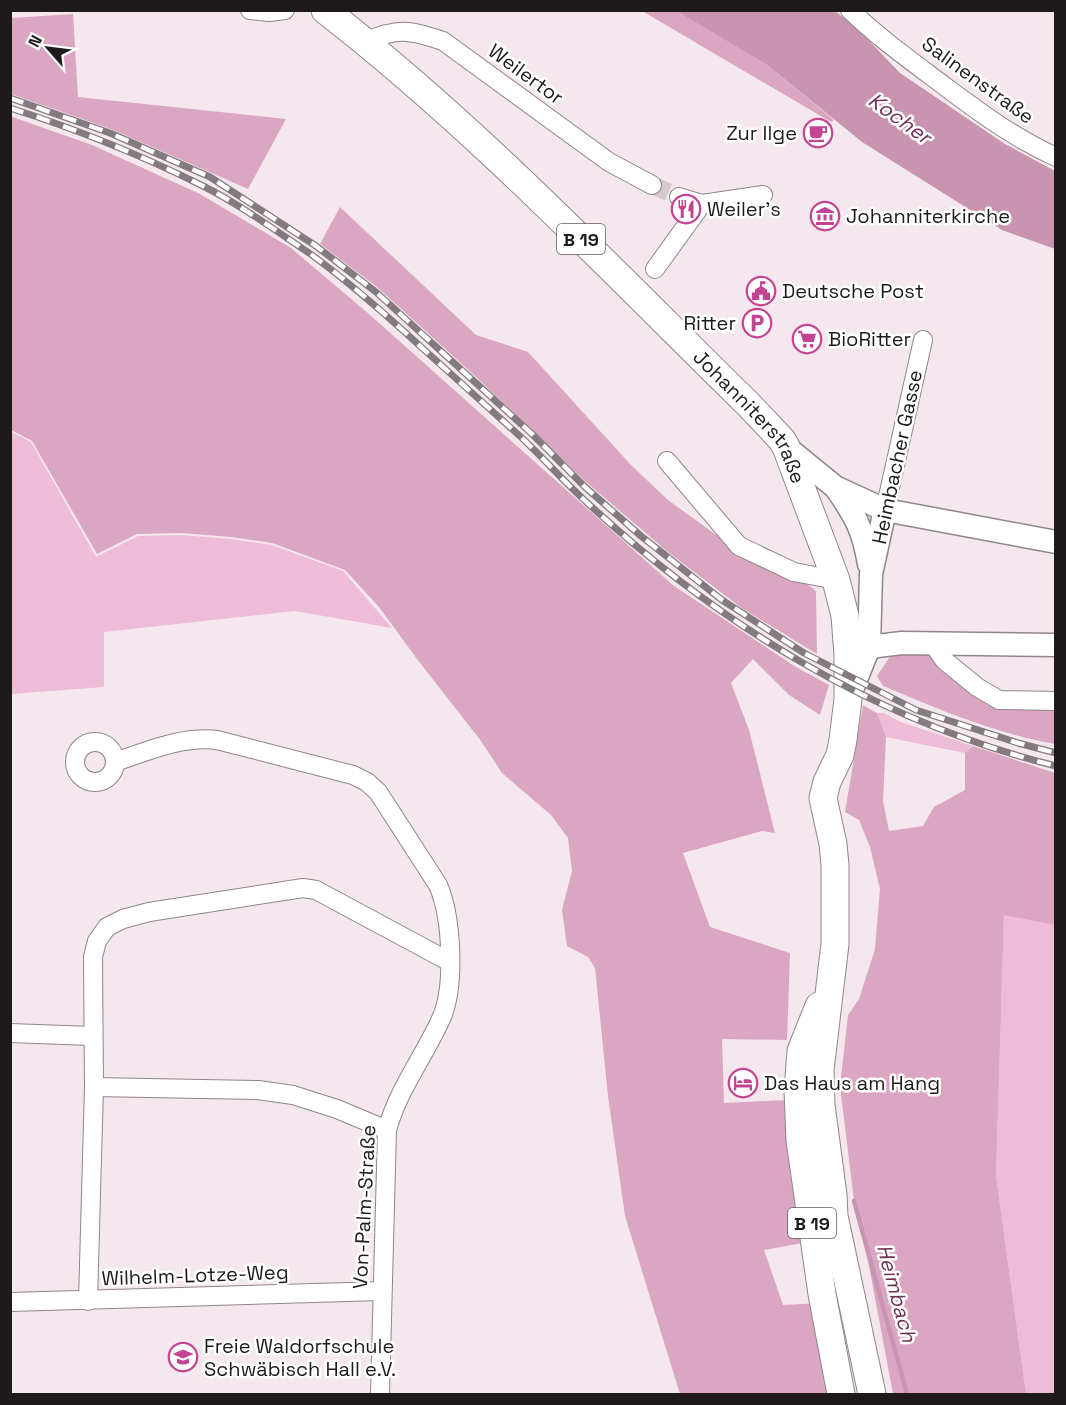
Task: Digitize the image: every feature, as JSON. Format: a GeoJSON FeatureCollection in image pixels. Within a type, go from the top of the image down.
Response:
{"type":"FeatureCollection","features":[{"type":"Feature","properties":{"kind":"main road","name":"Johanniterstraße"},"geometry":{"type":"LineString","coordinates":[[325,10],[365,42],[554,210],[749,405],[786,447],[837,580],[845,616],[848,699],[840,755],[827,782],[823,798],[835,865],[835,944],[832,975]]}},
{"type":"Feature","properties":{"kind":"main road","name":"B 19"},"geometry":{"type":"LineString","coordinates":[[832,975],[801,1051],[799,1100],[800,1140],[818,1271],[841,1395]]}},
{"type":"Feature","properties":{"kind":"main road","name":"B 19"},"geometry":{"type":"LineString","coordinates":[[832,975],[820,1070],[821,1105],[834,1216],[872,1395]]}},
{"type":"Feature","properties":{"kind":"street"},"geometry":{"type":"LineString","coordinates":[[250,10],[285,10]]}},
{"type":"Feature","properties":{"kind":"street","name":"Salinenstraße"},"geometry":{"type":"LineString","coordinates":[[850,10],[966,103],[1029,145],[1056,157]]}},
{"type":"Feature","properties":{"kind":"street","name":"Weilertor"},"geometry":{"type":"LineString","coordinates":[[365,42],[386,32],[415,32],[443,41],[609,162],[652,185]]}},
{"type":"Feature","properties":{"kind":"street"},"geometry":{"type":"LineString","coordinates":[[680,197],[702,204],[763,195]]}},
{"type":"Feature","properties":{"kind":"street"},"geometry":{"type":"LineString","coordinates":[[655,270],[702,204]]}},
{"type":"Feature","properties":{"kind":"street","name":"Heimbacher Gasse"},"geometry":{"type":"LineString","coordinates":[[869,646],[870,574],[922,340]]}},
{"type":"Feature","properties":{"kind":"street"},"geometry":{"type":"LineString","coordinates":[[786,447],[835,487],[885,510],[1056,542]]}},
{"type":"Feature","properties":{"kind":"street"},"geometry":{"type":"LineString","coordinates":[[667,461],[739,546],[794,572],[837,580]]}},
{"type":"Feature","properties":{"kind":"street"},"geometry":{"type":"LineString","coordinates":[[835,487],[858,520],[866,545],[870,574]]}},
{"type":"Feature","properties":{"kind":"street","name":"Heimbacher Gasse"},"geometry":{"type":"LineString","coordinates":[[845,616],[870,574]]}},
{"type":"Feature","properties":{"kind":"street"},"geometry":{"type":"LineString","coordinates":[[848,699],[869,646],[902,643],[1056,645]]}},
{"type":"Feature","properties":{"kind":"street"},"geometry":{"type":"LineString","coordinates":[[933,644],[944,660],[977,687],[999,700],[1056,701]]}},
{"type":"Feature","properties":{"kind":"street","name":"Von-Palm-Straße"},"geometry":{"type":"LineString","coordinates":[[115,762],[188,739],[204,738],[353,775],[368,782],[378,792],[438,885],[445,901],[450,962],[446,1006],[441,1020],[399,1096],[387,1130],[380,1395]]}},
{"type":"Feature","properties":{"kind":"street"},"geometry":{"type":"LineString","coordinates":[[88,1301],[94,1087],[93,957],[97,941],[107,927],[123,919],[149,912],[303,888],[316,890],[450,962]]}},
{"type":"Feature","properties":{"kind":"street"},"geometry":{"type":"LineString","coordinates":[[10,1033],[92,1036]]}},
{"type":"Feature","properties":{"kind":"street"},"geometry":{"type":"LineString","coordinates":[[94,1087],[258,1090],[293,1095],[387,1130]]}},
{"type":"Feature","properties":{"kind":"street","name":"Wilhelm-Lotze-Weg"},"geometry":{"type":"LineString","coordinates":[[10,1302],[382,1291]]}},
{"type":"Feature","properties":{"kind":"shaded area"},"geometry":{"type":"Polygon","coordinates":[[[642,11],[676,11],[767,65],[834,120],[831,122],[642,11]]]}},
{"type":"Feature","properties":{"kind":"shaded area"},"geometry":{"type":"Polygon","coordinates":[[[73,14],[78,97],[286,119],[248,189],[111,129],[11,94],[11,18],[73,14]]]}},
{"type":"Feature","properties":{"kind":"shaded area"},"geometry":{"type":"Polygon","coordinates":[[[10,116],[92,145],[200,194],[291,248],[369,314],[674,586],[796,667],[829,685],[820,715],[789,695],[753,659],[731,683],[749,730],[775,833],[762,831],[683,853],[710,927],[790,953],[787,1040],[722,1039],[724,1103],[787,1100],[808,1242],[764,1250],[783,1305],[820,1303],[835,1394],[680,1394],[625,1216],[608,1096],[595,968],[588,957],[567,946],[562,910],[572,871],[568,838],[551,815],[502,773],[481,741],[379,607],[345,570],[272,543],[181,533],[137,534],[97,554],[32,441],[11,430],[10,116]]]}},
{"type":"Feature","properties":{"kind":"shaded area"},"geometry":{"type":"Polygon","coordinates":[[[340,207],[476,335],[528,352],[631,465],[668,500],[719,537],[813,588],[816,592],[817,654],[743,609],[668,552],[586,482],[377,287],[320,244],[340,207]]]}},
{"type":"Feature","properties":{"kind":"shaded area"},"geometry":{"type":"Polygon","coordinates":[[[11,432],[31,442],[96,557],[138,536],[181,535],[272,545],[343,571],[392,628],[295,611],[104,632],[104,687],[11,694],[11,432]]]}},
{"type":"Feature","properties":{"kind":"shaded area"},"geometry":{"type":"Polygon","coordinates":[[[928,648],[959,680],[1053,707],[1056,716],[1055,744],[989,727],[883,686],[877,676],[893,652],[928,648]]]}},
{"type":"Feature","properties":{"kind":"shaded area"},"geometry":{"type":"Polygon","coordinates":[[[863,705],[877,713],[886,737],[883,801],[889,831],[923,826],[934,807],[965,790],[965,753],[973,746],[1055,773],[1055,925],[1004,915],[996,1175],[1026,1394],[893,1394],[866,1250],[855,1209],[840,1086],[848,1015],[859,999],[875,949],[880,889],[870,847],[859,820],[845,812],[863,705]]]}},
{"type":"Feature","properties":{"kind":"shaded area"},"geometry":{"type":"Polygon","coordinates":[[[877,713],[884,713],[901,722],[973,746],[965,753],[886,737],[877,713]]]}},
{"type":"Feature","properties":{"kind":"shaded area"},"geometry":{"type":"Polygon","coordinates":[[[1004,914],[1055,925],[1055,1394],[1026,1394],[996,1175],[1004,914]]]}},
{"type":"Feature","properties":{"kind":"water","name":"Kocher"},"geometry":{"type":"Polygon","coordinates":[[[676,11],[835,11],[855,26],[900,73],[1005,144],[1055,171],[1055,249],[1002,230],[862,142],[767,65],[676,11]]]}},
{"type":"Feature","properties":{"kind":"waterway","name":"Heimbach"},"geometry":{"type":"LineString","coordinates":[[854,1201],[907,1394]]}},
{"type":"Feature","properties":{"kind":"tunnel"},"geometry":{"type":"LineString","coordinates":[[652,185],[679,197]]}},
{"type":"Feature","properties":{"kind":"railway"},"geometry":{"type":"LineString","coordinates":[[10,98],[110,133],[210,177],[316,246],[376,292],[532,434],[585,487],[641,536],[722,600],[804,653],[916,710],[1056,753]]}},
{"type":"Feature","properties":{"kind":"railway"},"geometry":{"type":"LineString","coordinates":[[10,108],[108,143],[203,186],[257,218],[309,253],[393,321],[632,542],[742,625],[801,662],[861,694],[924,723],[989,747],[1056,766]]}},
{"type":"Feature","properties":{"kind":"place","name":"Zur Ilge"},"geometry":{"type":"Point","coordinates":[818,133]}},
{"type":"Feature","properties":{"kind":"place","name":"Weiler's"},"geometry":{"type":"Point","coordinates":[686,209]}},
{"type":"Feature","properties":{"kind":"place","name":"Johanniterkirche"},"geometry":{"type":"Point","coordinates":[825,216]}},
{"type":"Feature","properties":{"kind":"place","name":"Deutsche Post"},"geometry":{"type":"Point","coordinates":[761,291]}},
{"type":"Feature","properties":{"kind":"place","name":"Ritter"},"geometry":{"type":"Point","coordinates":[757,323]}},
{"type":"Feature","properties":{"kind":"place","name":"BioRitter"},"geometry":{"type":"Point","coordinates":[807,339]}},
{"type":"Feature","properties":{"kind":"place","name":"Das Haus am Hang"},"geometry":{"type":"Point","coordinates":[743,1083]}},
{"type":"Feature","properties":{"kind":"place","name":"Freie Waldorfschule Schwäbisch Hall e.V."},"geometry":{"type":"Point","coordinates":[183,1357]}}]}
